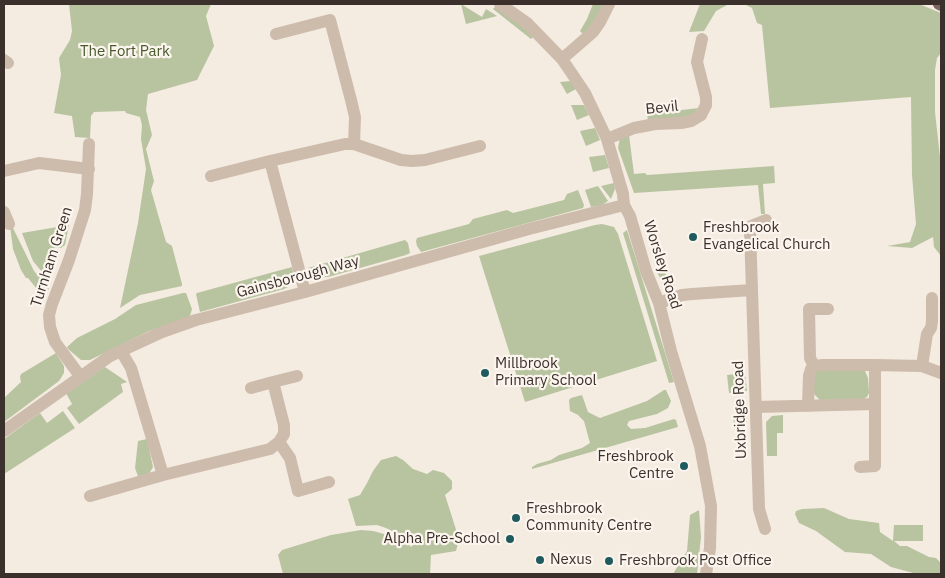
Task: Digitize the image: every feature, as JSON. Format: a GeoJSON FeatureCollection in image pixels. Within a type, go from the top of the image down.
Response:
{"type":"FeatureCollection","features":[{"type":"Feature","properties":{"kind":"street","name":"Worsley Road"},"geometry":{"type":"LineString","coordinates":[[500,4],[527,23],[562,59],[585,93],[607,139],[623,194],[624,205],[630,216],[646,271],[659,304],[697,436],[708,486],[711,532],[706,574]]}},
{"type":"Feature","properties":{"kind":"street"},"geometry":{"type":"LineString","coordinates":[[562,59],[593,32],[609,4]]}},
{"type":"Feature","properties":{"kind":"street"},"geometry":{"type":"LineString","coordinates":[[276,34],[330,20],[351,100],[354,117],[354,144]]}},
{"type":"Feature","properties":{"kind":"street","name":"Bevil"},"geometry":{"type":"LineString","coordinates":[[607,139],[634,128],[655,124],[681,123],[691,121],[702,115],[706,97],[698,62],[702,39]]}},
{"type":"Feature","properties":{"kind":"street","name":"Turnham Green"},"geometry":{"type":"LineString","coordinates":[[80,376],[55,342],[50,327],[49,315],[83,218],[87,197],[89,144]]}},
{"type":"Feature","properties":{"kind":"street"},"geometry":{"type":"LineString","coordinates":[[212,176],[335,145],[354,144],[412,162],[480,146]]}},
{"type":"Feature","properties":{"kind":"street"},"geometry":{"type":"LineString","coordinates":[[270,161],[305,292]]}},
{"type":"Feature","properties":{"kind":"street"},"geometry":{"type":"LineString","coordinates":[[4,171],[39,163],[88,168]]}},
{"type":"Feature","properties":{"kind":"street","name":"Gainsborough Way"},"geometry":{"type":"LineString","coordinates":[[4,431],[110,356],[162,332],[196,320],[624,205]]}},
{"type":"Feature","properties":{"kind":"street"},"geometry":{"type":"LineString","coordinates":[[4,212],[9,224]]}},
{"type":"Feature","properties":{"kind":"street","name":"Uxbridge Road"},"geometry":{"type":"LineString","coordinates":[[765,528],[759,509],[750,231],[751,226],[766,220]]}},
{"type":"Feature","properties":{"kind":"street"},"geometry":{"type":"LineString","coordinates":[[659,304],[687,295],[752,290]]}},
{"type":"Feature","properties":{"kind":"street"},"geometry":{"type":"LineString","coordinates":[[922,366],[927,334],[931,328],[932,298]]}},
{"type":"Feature","properties":{"kind":"street"},"geometry":{"type":"LineString","coordinates":[[814,366],[810,358],[809,309],[828,309]]}},
{"type":"Feature","properties":{"kind":"street"},"geometry":{"type":"LineString","coordinates":[[121,351],[131,368],[163,475]]}},
{"type":"Feature","properties":{"kind":"street"},"geometry":{"type":"LineString","coordinates":[[860,467],[875,466],[875,365]]}},
{"type":"Feature","properties":{"kind":"street"},"geometry":{"type":"LineString","coordinates":[[808,406],[810,369],[814,366],[922,366],[941,373]]}},
{"type":"Feature","properties":{"kind":"street"},"geometry":{"type":"LineString","coordinates":[[252,388],[296,376]]}},
{"type":"Feature","properties":{"kind":"street"},"geometry":{"type":"LineString","coordinates":[[90,496],[163,475],[270,449],[279,442],[284,434],[284,425],[273,382]]}},
{"type":"Feature","properties":{"kind":"street"},"geometry":{"type":"LineString","coordinates":[[756,406],[875,404]]}},
{"type":"Feature","properties":{"kind":"street"},"geometry":{"type":"LineString","coordinates":[[279,442],[290,458],[298,491],[328,482]]}},
{"type":"Feature","properties":{"kind":"green space","name":"The Fort Park"},"geometry":{"type":"Polygon","coordinates":[[[69,4],[211,4],[206,16],[214,46],[197,80],[148,94],[146,110],[152,135],[146,149],[154,181],[151,190],[166,242],[172,246],[182,286],[140,295],[120,308],[138,223],[146,169],[141,139],[142,125],[140,117],[125,111],[94,112],[91,116],[90,138],[75,137],[72,116],[54,113],[61,75],[59,58],[70,40],[72,31],[69,4]]]}},
{"type":"Feature","properties":{"kind":"green space"},"geometry":{"type":"Polygon","coordinates":[[[461,4],[482,17],[486,9],[497,16],[466,24],[461,4]]]}},
{"type":"Feature","properties":{"kind":"green space"},"geometry":{"type":"Polygon","coordinates":[[[593,4],[604,4],[591,26],[583,34],[580,31],[593,4]]]}},
{"type":"Feature","properties":{"kind":"green space"},"geometry":{"type":"Polygon","coordinates":[[[700,4],[729,4],[716,11],[704,31],[689,32],[700,4]]]}},
{"type":"Feature","properties":{"kind":"green space"},"geometry":{"type":"Polygon","coordinates":[[[744,4],[919,4],[941,13],[941,53],[937,58],[935,70],[935,112],[941,166],[941,256],[934,247],[933,237],[912,248],[887,246],[910,242],[916,224],[912,175],[911,97],[770,108],[762,25],[757,23],[752,8],[744,4]]]}},
{"type":"Feature","properties":{"kind":"green space"},"geometry":{"type":"Polygon","coordinates":[[[495,7],[534,36],[531,39],[493,9],[495,7]]]}},
{"type":"Feature","properties":{"kind":"green space"},"geometry":{"type":"Polygon","coordinates":[[[571,81],[576,89],[567,94],[560,82],[571,81]]]}},
{"type":"Feature","properties":{"kind":"green space"},"geometry":{"type":"Polygon","coordinates":[[[571,105],[584,105],[589,115],[577,120],[571,105]]]}},
{"type":"Feature","properties":{"kind":"green space"},"geometry":{"type":"Polygon","coordinates":[[[699,108],[690,117],[648,120],[647,114],[699,108]]]}},
{"type":"Feature","properties":{"kind":"green space"},"geometry":{"type":"Polygon","coordinates":[[[595,128],[600,140],[586,146],[580,131],[595,128]]]}},
{"type":"Feature","properties":{"kind":"green space"},"geometry":{"type":"Polygon","coordinates":[[[629,135],[634,174],[645,173],[647,175],[774,166],[775,183],[763,184],[765,214],[761,214],[758,185],[634,193],[618,148],[620,137],[629,135]]]}},
{"type":"Feature","properties":{"kind":"green space"},"geometry":{"type":"Polygon","coordinates":[[[605,155],[609,168],[593,172],[589,157],[605,155]]]}},
{"type":"Feature","properties":{"kind":"green space"},"geometry":{"type":"Polygon","coordinates":[[[614,183],[615,189],[611,199],[601,186],[614,183]]]}},
{"type":"Feature","properties":{"kind":"green space"},"geometry":{"type":"Polygon","coordinates":[[[598,186],[608,201],[602,205],[591,207],[585,190],[598,186]]]}},
{"type":"Feature","properties":{"kind":"green space"},"geometry":{"type":"Polygon","coordinates":[[[578,190],[584,205],[583,208],[421,252],[417,246],[417,238],[469,224],[473,219],[507,210],[513,213],[564,200],[567,194],[578,190]]]}},
{"type":"Feature","properties":{"kind":"green space"},"geometry":{"type":"Polygon","coordinates":[[[602,224],[614,227],[618,234],[657,361],[525,402],[479,256],[602,224]]]}},
{"type":"Feature","properties":{"kind":"green space"},"geometry":{"type":"Polygon","coordinates":[[[69,225],[65,245],[61,248],[54,248],[45,270],[42,272],[33,261],[22,233],[69,225]]]}},
{"type":"Feature","properties":{"kind":"green space"},"geometry":{"type":"Polygon","coordinates":[[[10,226],[12,226],[34,271],[49,288],[44,298],[21,270],[13,249],[10,226]]]}},
{"type":"Feature","properties":{"kind":"green space"},"geometry":{"type":"Polygon","coordinates":[[[627,230],[674,382],[669,383],[623,233],[627,230]]]}},
{"type":"Feature","properties":{"kind":"green space"},"geometry":{"type":"Polygon","coordinates":[[[405,240],[408,243],[410,253],[406,255],[328,277],[317,277],[308,268],[405,240]]]}},
{"type":"Feature","properties":{"kind":"green space"},"geometry":{"type":"Polygon","coordinates":[[[292,267],[293,280],[284,289],[200,312],[197,293],[292,267]]]}},
{"type":"Feature","properties":{"kind":"green space"},"geometry":{"type":"Polygon","coordinates":[[[657,272],[665,273],[675,288],[667,287],[663,284],[657,272]]]}},
{"type":"Feature","properties":{"kind":"green space"},"geometry":{"type":"Polygon","coordinates":[[[186,293],[192,309],[190,316],[187,318],[149,331],[90,360],[81,360],[67,347],[77,338],[115,319],[136,305],[186,293]]]}},
{"type":"Feature","properties":{"kind":"green space"},"geometry":{"type":"Polygon","coordinates":[[[56,353],[64,366],[64,373],[59,381],[4,422],[4,398],[21,382],[21,374],[56,353]]]}},
{"type":"Feature","properties":{"kind":"green space"},"geometry":{"type":"Polygon","coordinates":[[[105,367],[127,382],[121,384],[123,392],[79,424],[67,408],[72,404],[66,393],[105,367]]]}},
{"type":"Feature","properties":{"kind":"green space"},"geometry":{"type":"Polygon","coordinates":[[[818,369],[865,371],[868,378],[869,393],[867,397],[863,399],[820,400],[812,392],[813,372],[818,369]]]}},
{"type":"Feature","properties":{"kind":"green space"},"geometry":{"type":"Polygon","coordinates":[[[745,373],[747,391],[729,393],[727,375],[745,373]]]}},
{"type":"Feature","properties":{"kind":"green space"},"geometry":{"type":"Polygon","coordinates":[[[666,390],[671,401],[668,408],[657,414],[629,421],[627,425],[631,429],[645,428],[674,419],[678,427],[532,469],[537,464],[582,448],[590,443],[584,421],[570,411],[569,400],[571,398],[582,395],[588,412],[600,418],[647,401],[666,390]]]}},
{"type":"Feature","properties":{"kind":"green space"},"geometry":{"type":"Polygon","coordinates":[[[63,411],[75,428],[4,474],[4,439],[40,413],[47,423],[63,411]]]}},
{"type":"Feature","properties":{"kind":"green space"},"geometry":{"type":"Polygon","coordinates":[[[746,414],[747,422],[734,424],[733,416],[746,414]]]}},
{"type":"Feature","properties":{"kind":"green space"},"geometry":{"type":"Polygon","coordinates":[[[783,415],[783,433],[777,433],[777,456],[767,456],[766,422],[772,416],[783,415]]]}},
{"type":"Feature","properties":{"kind":"green space"},"geometry":{"type":"Polygon","coordinates":[[[147,439],[153,467],[149,474],[139,479],[135,468],[138,441],[147,439]]]}},
{"type":"Feature","properties":{"kind":"green space"},"geometry":{"type":"Polygon","coordinates":[[[396,456],[413,469],[427,474],[433,470],[444,473],[452,481],[452,489],[445,495],[459,539],[456,551],[431,555],[430,574],[283,574],[278,555],[282,550],[331,535],[361,530],[373,531],[395,537],[412,547],[412,542],[386,528],[377,525],[356,526],[348,499],[360,495],[381,460],[396,456]]]}},
{"type":"Feature","properties":{"kind":"green space"},"geometry":{"type":"Polygon","coordinates":[[[824,508],[849,519],[879,523],[880,532],[893,541],[894,525],[923,525],[923,541],[894,541],[900,546],[907,546],[929,557],[936,558],[941,563],[941,574],[917,574],[891,567],[871,554],[845,552],[816,531],[799,523],[795,514],[796,511],[802,509],[824,508]]]}},
{"type":"Feature","properties":{"kind":"green space"},"geometry":{"type":"Polygon","coordinates":[[[699,510],[701,537],[697,574],[673,574],[687,551],[690,515],[699,510]]]}},
{"type":"Feature","properties":{"kind":"place","name":"Freshbrook Evangelical Church"},"geometry":{"type":"Point","coordinates":[693,237]}},
{"type":"Feature","properties":{"kind":"place","name":"Millbrook Primary School"},"geometry":{"type":"Point","coordinates":[485,373]}},
{"type":"Feature","properties":{"kind":"place","name":"Freshbrook Centre"},"geometry":{"type":"Point","coordinates":[684,466]}},
{"type":"Feature","properties":{"kind":"place","name":"Freshbrook Community Centre"},"geometry":{"type":"Point","coordinates":[516,518]}},
{"type":"Feature","properties":{"kind":"place","name":"Alpha Pre-School"},"geometry":{"type":"Point","coordinates":[510,539]}},
{"type":"Feature","properties":{"kind":"place","name":"Nexus"},"geometry":{"type":"Point","coordinates":[540,560]}},
{"type":"Feature","properties":{"kind":"place","name":"Freshbrook Post Office"},"geometry":{"type":"Point","coordinates":[609,561]}}]}
